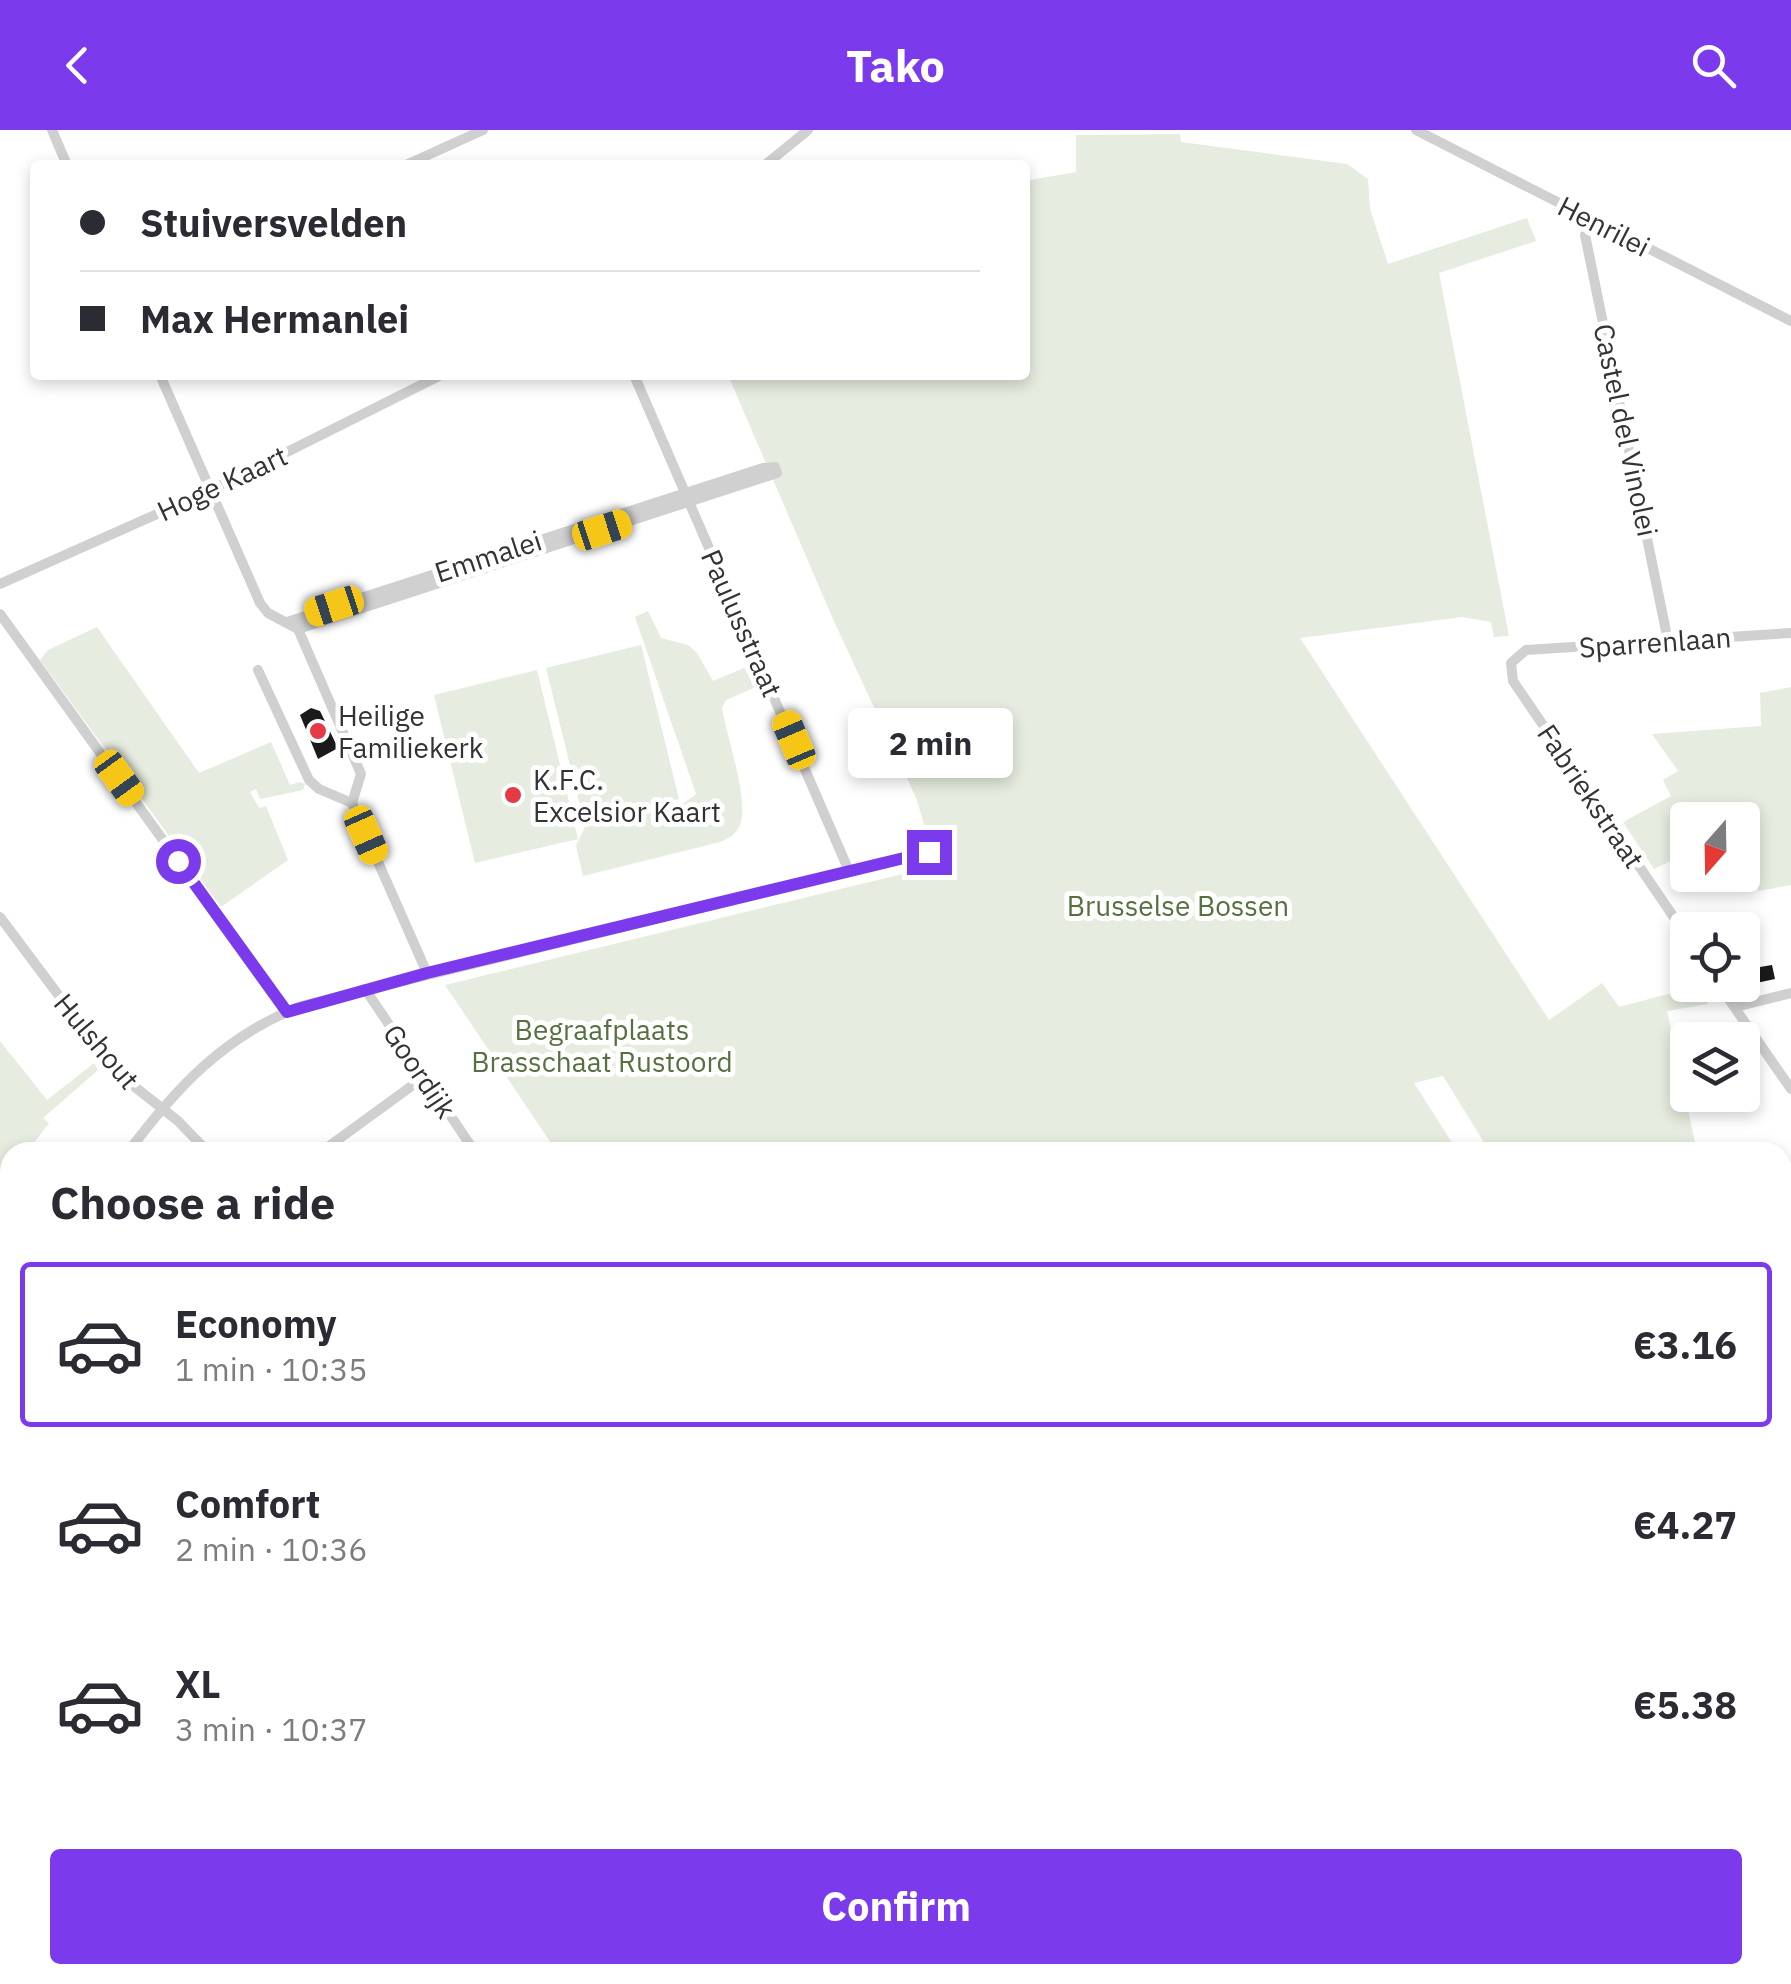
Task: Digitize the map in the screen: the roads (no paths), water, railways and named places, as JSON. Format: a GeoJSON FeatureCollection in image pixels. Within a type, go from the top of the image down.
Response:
{"type":"FeatureCollection","features":[{"type":"Feature","properties":{"kind":"street"},"geometry":{"type":"LineString","coordinates":[[52,130],[66,160]]}},
{"type":"Feature","properties":{"kind":"street"},"geometry":{"type":"LineString","coordinates":[[417,160],[483,130]]}},
{"type":"Feature","properties":{"kind":"street"},"geometry":{"type":"LineString","coordinates":[[771,160],[808,130]]}},
{"type":"Feature","properties":{"kind":"street","name":"Henrilei"},"geometry":{"type":"LineString","coordinates":[[1416,130],[1791,321]]}},
{"type":"Feature","properties":{"kind":"street","name":"Castel del Vinolei"},"geometry":{"type":"LineString","coordinates":[[1591,219],[1586,235],[1668,641]]}},
{"type":"Feature","properties":{"kind":"street"},"geometry":{"type":"LineString","coordinates":[[162,380],[260,603],[268,613],[298,630],[361,774],[352,803],[427,973]]}},
{"type":"Feature","properties":{"kind":"street","name":"Hoge Kaart"},"geometry":{"type":"LineString","coordinates":[[0,584],[211,490],[430,380]]}},
{"type":"Feature","properties":{"kind":"street","name":"Paulusstraat"},"geometry":{"type":"LineString","coordinates":[[636,380],[849,871]]}},
{"type":"Feature","properties":{"kind":"street","name":"Emmalei"},"geometry":{"type":"LineString","coordinates":[[286,622],[687,497],[778,473],[774,468],[763,468],[687,497],[298,630]]}},
{"type":"Feature","properties":{"kind":"street"},"geometry":{"type":"LineString","coordinates":[[0,614],[287,1012]]}},
{"type":"Feature","properties":{"kind":"street","name":"Sparrenlaan"},"geometry":{"type":"LineString","coordinates":[[1520,652],[1791,633]]}},
{"type":"Feature","properties":{"kind":"street","name":"Fabriekstraat"},"geometry":{"type":"LineString","coordinates":[[1520,652],[1510,667],[1513,681],[1670,912]]}},
{"type":"Feature","properties":{"kind":"street"},"geometry":{"type":"LineString","coordinates":[[258,670],[308,780],[328,794],[352,803]]}},
{"type":"Feature","properties":{"kind":"street"},"geometry":{"type":"LineString","coordinates":[[136,1142],[161,1108],[222,1048],[287,1012],[365,988],[929,852]]}},
{"type":"Feature","properties":{"kind":"street","name":"Hulshout"},"geometry":{"type":"LineString","coordinates":[[0,917],[105,1059],[197,1142]]}},
{"type":"Feature","properties":{"kind":"street","name":"Goordijk"},"geometry":{"type":"LineString","coordinates":[[365,988],[468,1142]]}},
{"type":"Feature","properties":{"kind":"street"},"geometry":{"type":"LineString","coordinates":[[1735,1007],[1791,993]]}},
{"type":"Feature","properties":{"kind":"street"},"geometry":{"type":"LineString","coordinates":[[1731,1002],[1791,1089]]}},
{"type":"Feature","properties":{"kind":"street"},"geometry":{"type":"LineString","coordinates":[[335,1142],[424,1076]]}},
{"type":"Feature","properties":{"kind":"place","name":"Heilige Familiekerk"},"geometry":{"type":"Point","coordinates":[318,731]}},
{"type":"Feature","properties":{"kind":"place","name":"K.F.C. Excelsior Kaart"},"geometry":{"type":"Point","coordinates":[513,795]}},
{"type":"Feature","properties":{"kind":"park label","name":"Brusselse Bossen"},"geometry":{"type":"Point","coordinates":[1178,905]}},
{"type":"Feature","properties":{"kind":"park label","name":"Begraafplaats Brasschaat Rustoord"},"geometry":{"type":"Point","coordinates":[602,1045]}}]}
